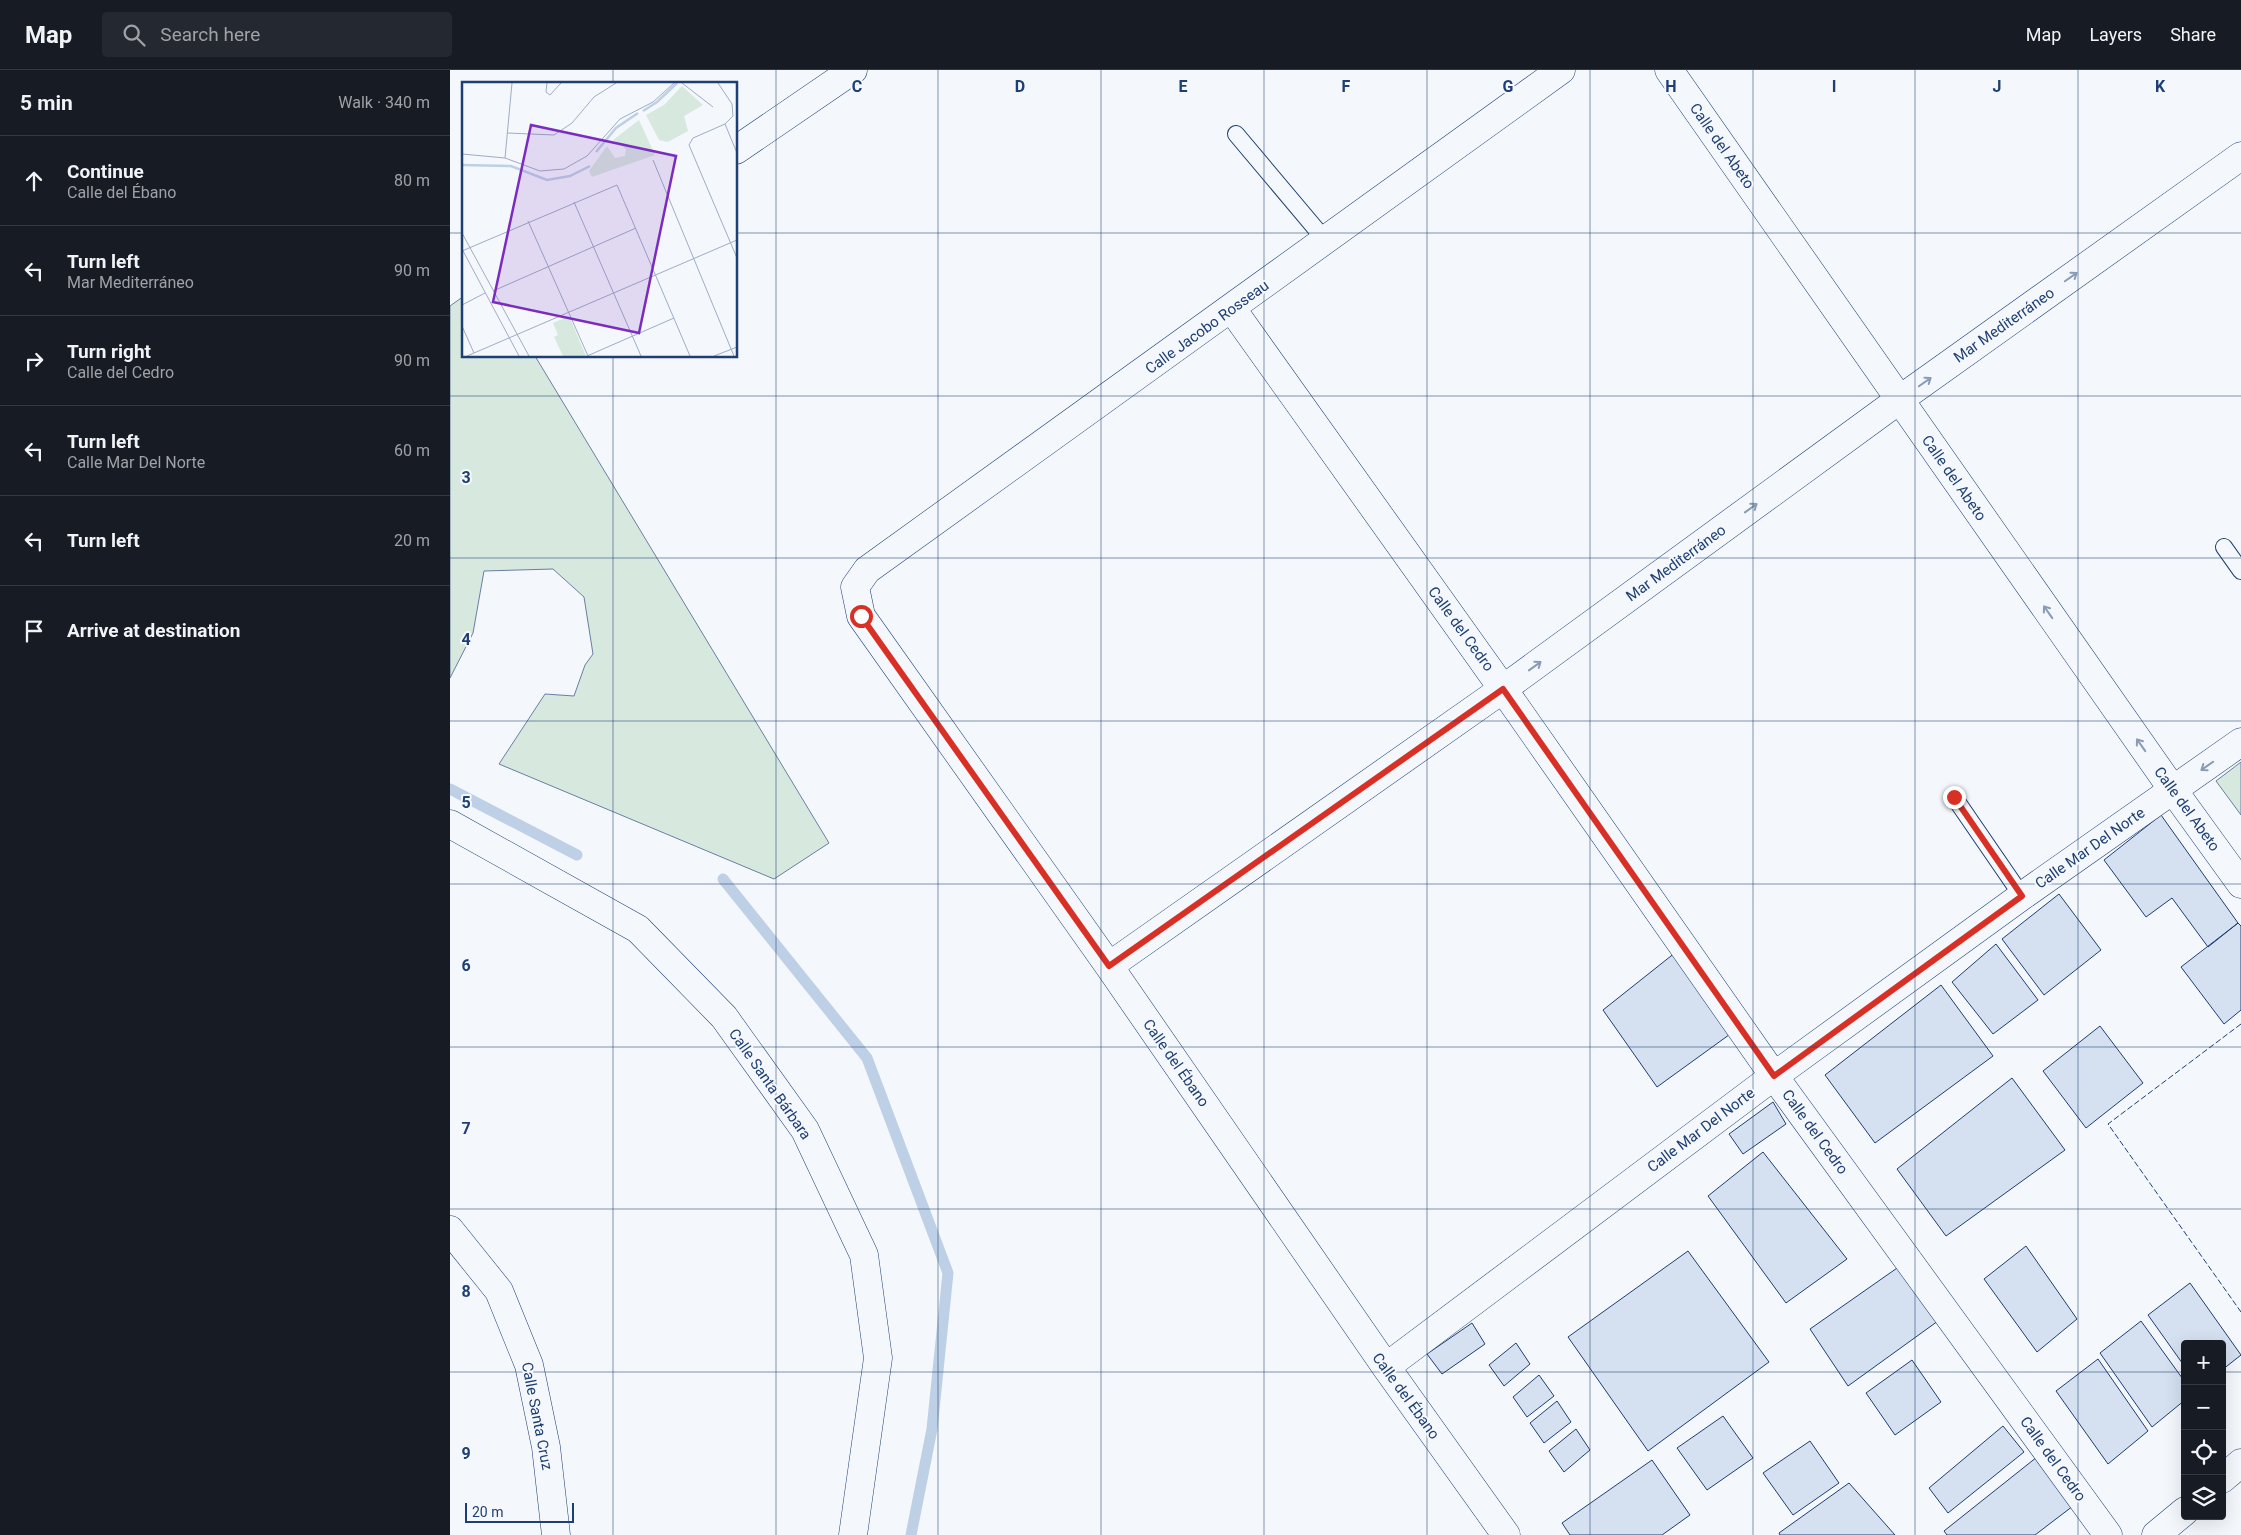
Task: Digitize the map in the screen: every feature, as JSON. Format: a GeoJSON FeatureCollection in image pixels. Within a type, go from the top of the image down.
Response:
{"type":"FeatureCollection","features":[{"type":"Feature","properties":{"kind":"street"},"geometry":{"type":"LineString","coordinates":[[738,149],[854,70]]}},
{"type":"Feature","properties":{"kind":"street","name":"Calle Jacobo Rosseau"},"geometry":{"type":"LineString","coordinates":[[856,587],[867,570],[1562,70]]}},
{"type":"Feature","properties":{"kind":"street","name":"Calle del Abeto"},"geometry":{"type":"LineString","coordinates":[[1669,70],[2173,790],[2241,884]]}},
{"type":"Feature","properties":{"kind":"street","name":"Mar Mediterráneo"},"geometry":{"type":"LineString","coordinates":[[1109,966],[1503,689],[1899,400],[2241,156]]}},
{"type":"Feature","properties":{"kind":"street","name":"Calle del Cedro"},"geometry":{"type":"LineString","coordinates":[[1232,309],[1503,689],[1774,1076],[2108,1535]]}},
{"type":"Feature","properties":{"kind":"street","name":"Calle del Ébano"},"geometry":{"type":"LineString","coordinates":[[856,587],[861,616],[1109,966],[1386,1367],[1506,1535]]}},
{"type":"Feature","properties":{"kind":"street","name":"Calle Mar Del Norte"},"geometry":{"type":"LineString","coordinates":[[1386,1367],[1774,1076],[2022,896],[2241,742]]}},
{"type":"Feature","properties":{"kind":"street","name":"Calle Santa Bárbara"},"geometry":{"type":"LineString","coordinates":[[450,824],[638,929],[724,1017],[805,1130],[864,1255],[878,1358],[853,1535]]}},
{"type":"Feature","properties":{"kind":"street","name":"Calle Santa Cruz"},"geometry":{"type":"LineString","coordinates":[[450,1230],[499,1291],[529,1365],[546,1447],[556,1535]]}},
{"type":"Feature","properties":{"kind":"street"},"geometry":{"type":"LineString","coordinates":[[2226,1476],[2241,1463]]}},
{"type":"Feature","properties":{"kind":"street"},"geometry":{"type":"LineString","coordinates":[[2156,1535],[2181,1514]]}},
{"type":"Feature","properties":{"kind":"lane"},"geometry":{"type":"LineString","coordinates":[[1236,134],[1326,241]]}},
{"type":"Feature","properties":{"kind":"lane"},"geometry":{"type":"LineString","coordinates":[[2224,547],[2241,571]]}},
{"type":"Feature","properties":{"kind":"lane"},"geometry":{"type":"LineString","coordinates":[[1954,797],[2022,896]]}},
{"type":"Feature","properties":{"kind":"shaded area"},"geometry":{"type":"Polygon","coordinates":[[[462,297],[462,358],[536,358],[829,843],[774,879],[499,764],[545,694],[574,696],[585,665],[593,654],[584,597],[553,569],[484,571],[473,633],[450,678],[450,306],[462,297]]]}},
{"type":"Feature","properties":{"kind":"shaded area"},"geometry":{"type":"Polygon","coordinates":[[[2241,762],[2241,815],[2216,781],[2241,762]]]}},
{"type":"Feature","properties":{"kind":"building"},"geometry":{"type":"Polygon","coordinates":[[[2161,815],[2238,923],[2208,947],[2172,898],[2146,917],[2104,860],[2161,815]]]}},
{"type":"Feature","properties":{"kind":"building"},"geometry":{"type":"Polygon","coordinates":[[[2059,894],[2101,950],[2044,995],[2002,939],[2059,894]]]}},
{"type":"Feature","properties":{"kind":"building"},"geometry":{"type":"Polygon","coordinates":[[[2238,923],[2241,926],[2241,1010],[2224,1024],[2181,967],[2238,923]]]}},
{"type":"Feature","properties":{"kind":"building"},"geometry":{"type":"Polygon","coordinates":[[[1996,944],[2038,1000],[1993,1034],[1952,982],[1996,944]]]}},
{"type":"Feature","properties":{"kind":"building"},"geometry":{"type":"Polygon","coordinates":[[[1676,952],[1733,1032],[1657,1087],[1603,1010],[1676,952]]]}},
{"type":"Feature","properties":{"kind":"building"},"geometry":{"type":"Polygon","coordinates":[[[1941,985],[1993,1056],[1875,1143],[1825,1075],[1941,985]]]}},
{"type":"Feature","properties":{"kind":"building"},"geometry":{"type":"Polygon","coordinates":[[[2100,1026],[2143,1083],[2086,1128],[2043,1071],[2100,1026]]]}},
{"type":"Feature","properties":{"kind":"building"},"geometry":{"type":"Polygon","coordinates":[[[2012,1078],[2065,1150],[1946,1236],[1897,1169],[2012,1078]]]}},
{"type":"Feature","properties":{"kind":"building"},"geometry":{"type":"Polygon","coordinates":[[[1773,1102],[1786,1124],[1743,1154],[1729,1134],[1773,1102]]]}},
{"type":"Feature","properties":{"kind":"building"},"geometry":{"type":"Polygon","coordinates":[[[1763,1152],[1847,1259],[1786,1303],[1708,1196],[1763,1152]]]}},
{"type":"Feature","properties":{"kind":"building"},"geometry":{"type":"Polygon","coordinates":[[[2026,1246],[2077,1319],[2037,1352],[1984,1279],[2026,1246]]]}},
{"type":"Feature","properties":{"kind":"building"},"geometry":{"type":"Polygon","coordinates":[[[1688,1251],[1769,1362],[1648,1451],[1568,1337],[1688,1251]]]}},
{"type":"Feature","properties":{"kind":"building"},"geometry":{"type":"Polygon","coordinates":[[[1900,1266],[1938,1321],[1848,1386],[1810,1329],[1900,1266]]]}},
{"type":"Feature","properties":{"kind":"building"},"geometry":{"type":"Polygon","coordinates":[[[2190,1283],[2241,1355],[2226,1367],[2226,1340],[2181,1340],[2181,1361],[2148,1315],[2190,1283]]]}},
{"type":"Feature","properties":{"kind":"building"},"geometry":{"type":"Polygon","coordinates":[[[2141,1321],[2181,1376],[2181,1403],[2152,1427],[2100,1353],[2141,1321]]]}},
{"type":"Feature","properties":{"kind":"building"},"geometry":{"type":"Polygon","coordinates":[[[1472,1323],[1485,1344],[1442,1374],[1427,1354],[1472,1323]]]}},
{"type":"Feature","properties":{"kind":"building"},"geometry":{"type":"Polygon","coordinates":[[[1516,1343],[1530,1364],[1504,1386],[1489,1365],[1516,1343]]]}},
{"type":"Feature","properties":{"kind":"building"},"geometry":{"type":"Polygon","coordinates":[[[2098,1359],[2148,1431],[2108,1464],[2056,1391],[2098,1359]]]}},
{"type":"Feature","properties":{"kind":"building"},"geometry":{"type":"Polygon","coordinates":[[[1912,1360],[1941,1402],[1895,1435],[1866,1393],[1912,1360]]]}},
{"type":"Feature","properties":{"kind":"building"},"geometry":{"type":"Polygon","coordinates":[[[1539,1375],[1554,1396],[1527,1417],[1513,1397],[1539,1375]]]}},
{"type":"Feature","properties":{"kind":"building"},"geometry":{"type":"Polygon","coordinates":[[[1557,1401],[1571,1422],[1544,1443],[1530,1423],[1557,1401]]]}},
{"type":"Feature","properties":{"kind":"building"},"geometry":{"type":"Polygon","coordinates":[[[1723,1416],[1753,1458],[1707,1490],[1677,1448],[1723,1416]]]}},
{"type":"Feature","properties":{"kind":"building"},"geometry":{"type":"Polygon","coordinates":[[[2003,1426],[2024,1452],[1948,1513],[1929,1488],[2003,1426]]]}},
{"type":"Feature","properties":{"kind":"building"},"geometry":{"type":"Polygon","coordinates":[[[1576,1429],[1590,1450],[1564,1472],[1549,1451],[1576,1429]]]}},
{"type":"Feature","properties":{"kind":"building"},"geometry":{"type":"Polygon","coordinates":[[[1810,1441],[1839,1483],[1793,1515],[1763,1473],[1810,1441]]]}},
{"type":"Feature","properties":{"kind":"building"},"geometry":{"type":"Polygon","coordinates":[[[2037,1457],[2073,1506],[2035,1535],[1947,1535],[1944,1531],[2037,1457]]]}},
{"type":"Feature","properties":{"kind":"building"},"geometry":{"type":"Polygon","coordinates":[[[1652,1460],[1690,1515],[1662,1535],[1570,1535],[1562,1523],[1652,1460]]]}},
{"type":"Feature","properties":{"kind":"building"},"geometry":{"type":"Polygon","coordinates":[[[1849,1483],[1895,1535],[1780,1535],[1779,1533],[1849,1483]]]}},
{"type":"Feature","properties":{"kind":"waterway"},"geometry":{"type":"LineString","coordinates":[[450,789],[577,855]]}},
{"type":"Feature","properties":{"kind":"waterway"},"geometry":{"type":"LineString","coordinates":[[723,879],[867,1058],[948,1273],[932,1429],[911,1535]]}},
{"type":"Feature","properties":{"kind":"fence"},"geometry":{"type":"LineString","coordinates":[[2241,1024],[2108,1124],[2241,1312]]}},
{"type":"Feature","properties":{"kind":"route"},"geometry":{"type":"LineString","coordinates":[[861,616],[1109,966],[1503,689],[1774,1076],[2022,896],[1954,797]]}}]}
